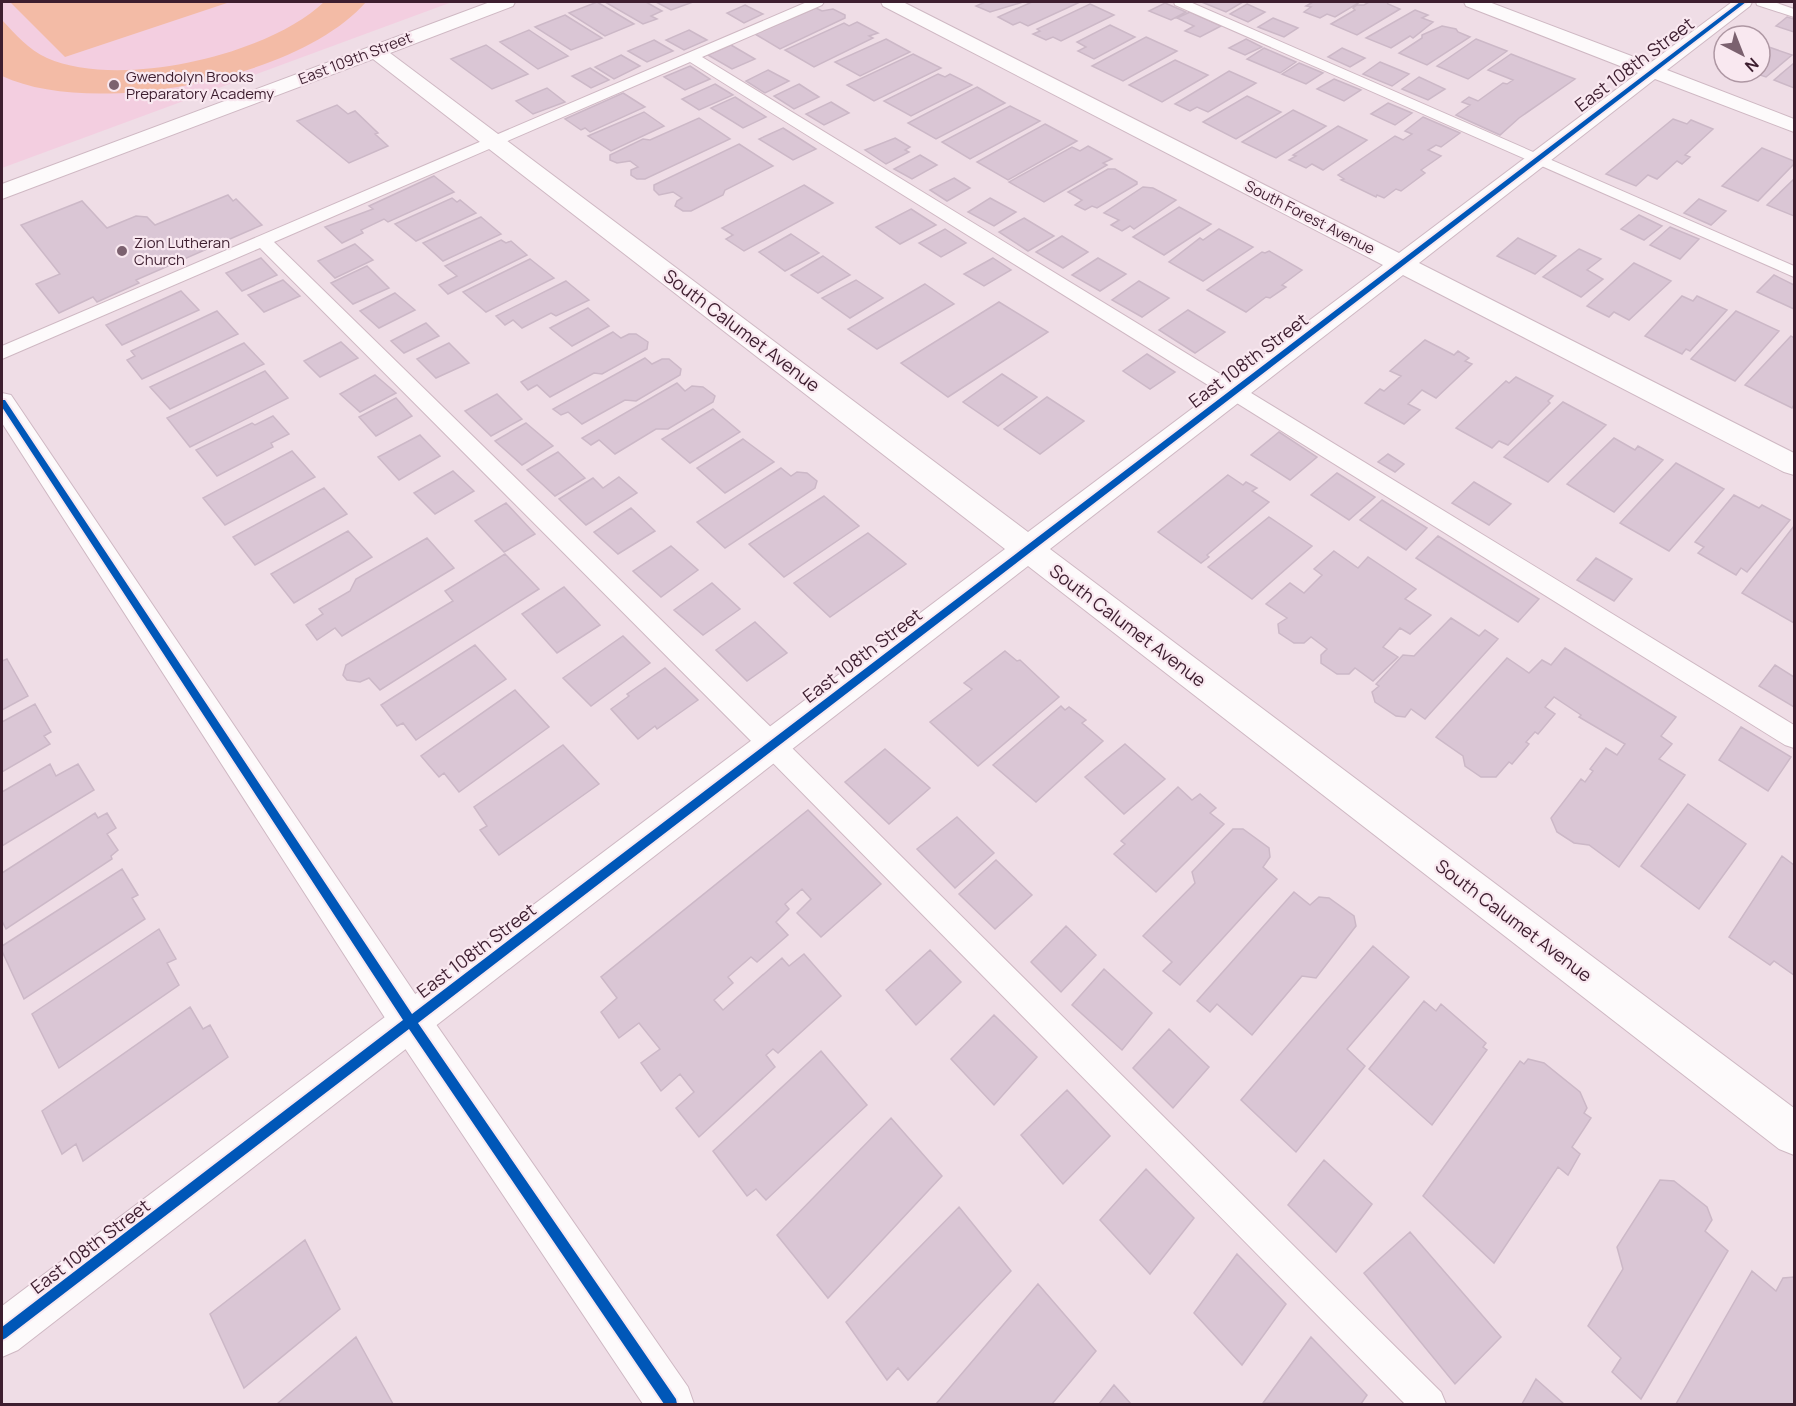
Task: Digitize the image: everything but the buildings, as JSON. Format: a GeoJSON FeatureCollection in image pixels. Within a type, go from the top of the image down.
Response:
{"type":"FeatureCollection","features":[{"type":"Feature","properties":{"kind":"street","name":"East 109th Street"},"geometry":{"type":"LineString","coordinates":[[2,192],[506,2]]}},
{"type":"Feature","properties":{"kind":"street","name":"South Forest Avenue"},"geometry":{"type":"LineString","coordinates":[[890,2],[1794,465]]}},
{"type":"Feature","properties":{"kind":"street"},"geometry":{"type":"LineString","coordinates":[[1473,2],[1794,126]]}},
{"type":"Feature","properties":{"kind":"street","name":"East 108th Street"},"geometry":{"type":"LineString","coordinates":[[2,1334],[1743,2]]}},
{"type":"Feature","properties":{"kind":"street","name":"South Calumet Avenue"},"geometry":{"type":"LineString","coordinates":[[375,51],[1794,1134]]}},
{"type":"Feature","properties":{"kind":"street"},"geometry":{"type":"LineString","coordinates":[[2,402],[410,1021],[671,1404]]}},
{"type":"Feature","properties":{"kind":"lane"},"geometry":{"type":"LineString","coordinates":[[2,353],[817,2]]}},
{"type":"Feature","properties":{"kind":"lane"},"geometry":{"type":"LineString","coordinates":[[1180,2],[1794,272]]}},
{"type":"Feature","properties":{"kind":"lane"},"geometry":{"type":"LineString","coordinates":[[1762,2],[1794,13]]}},
{"type":"Feature","properties":{"kind":"lane"},"geometry":{"type":"LineString","coordinates":[[690,56],[1794,737]]}},
{"type":"Feature","properties":{"kind":"lane"},"geometry":{"type":"LineString","coordinates":[[263,241],[772,745],[1429,1404]]}},
{"type":"Feature","properties":{"kind":"shaded area","name":"Gwendolyn Brooks Preparatory Academy"},"geometry":{"type":"Polygon","coordinates":[[[2,2],[452,2],[2,168],[2,2]]]}},
{"type":"Feature","properties":{"kind":"shaded area"},"geometry":{"type":"Polygon","coordinates":[[[10,2],[230,2],[65,57],[10,2]]]}},
{"type":"Feature","properties":{"kind":"shaded area"},"geometry":{"type":"Polygon","coordinates":[[[324,2],[366,2],[335,29],[294,52],[246,71],[193,84],[140,92],[88,93],[41,88],[2,76],[2,20],[28,46],[47,58],[77,67],[113,70],[152,68],[192,62],[268,38],[299,21],[324,2]]]}},
{"type":"Feature","properties":{"kind":"cycle path"},"geometry":{"type":"LineString","coordinates":[[2,1334],[1743,2]]}},
{"type":"Feature","properties":{"kind":"cycle path"},"geometry":{"type":"LineString","coordinates":[[2,402],[410,1021],[671,1404]]}},
{"type":"Feature","properties":{"kind":"place","name":"Gwendolyn Brooks Preparatory Academy"},"geometry":{"type":"Point","coordinates":[114,85]}},
{"type":"Feature","properties":{"kind":"place","name":"Zion Lutheran Church"},"geometry":{"type":"Point","coordinates":[122,251]}}]}
